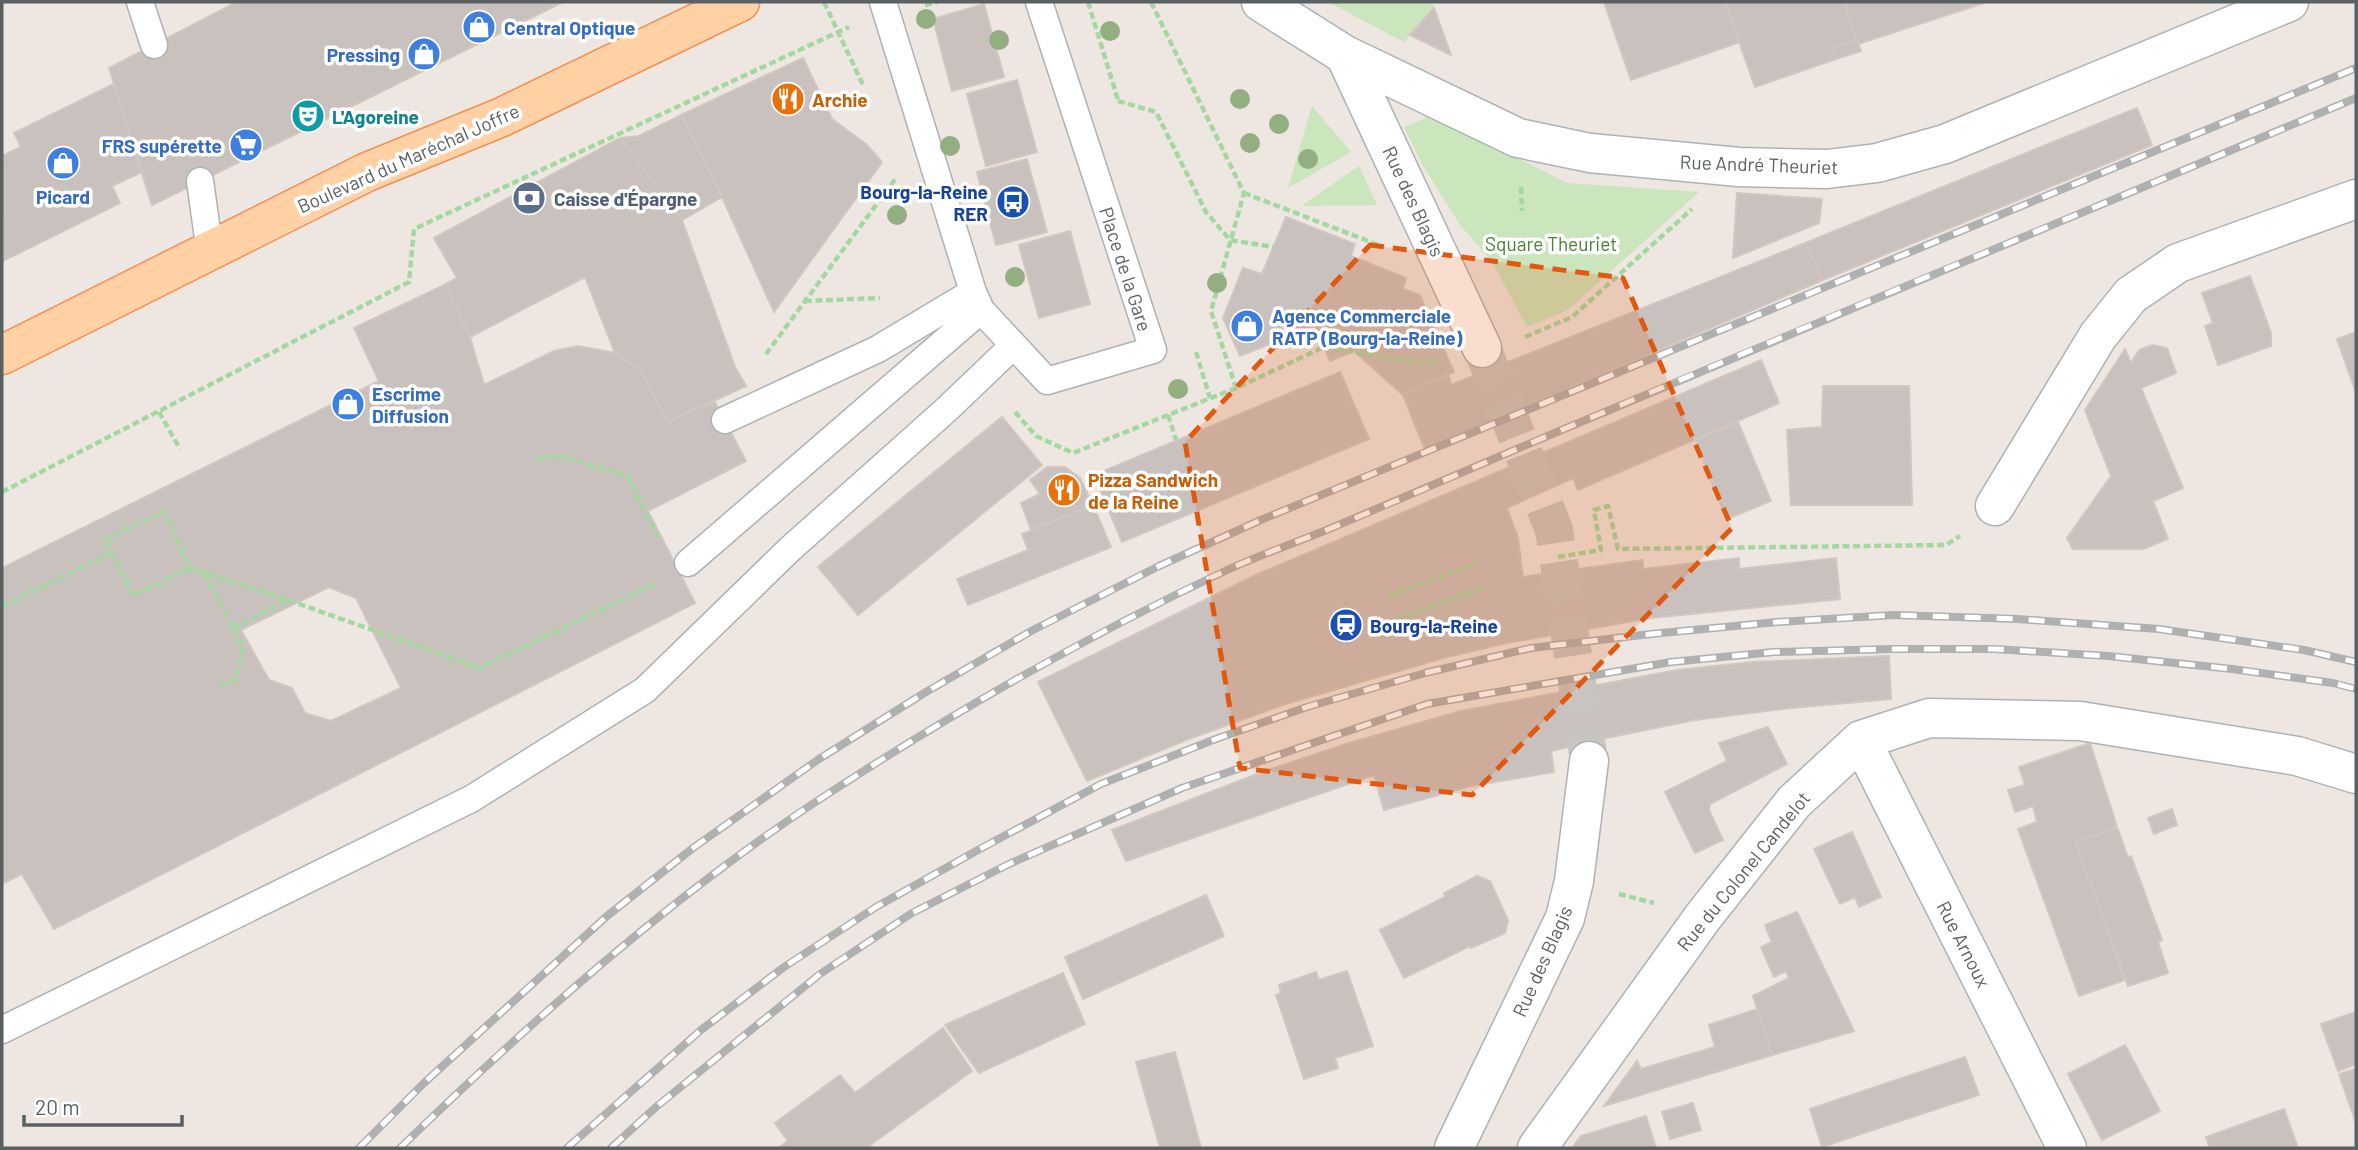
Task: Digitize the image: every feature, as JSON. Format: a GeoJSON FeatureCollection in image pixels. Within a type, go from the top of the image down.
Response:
{"type":"FeatureCollection","features":[{"type":"Feature","properties":{"kind":"main road","name":"Boulevard du Maréchal Joffre"},"geometry":{"type":"LineString","coordinates":[[2,355],[367,172],[502,117],[740,2]]}},
{"type":"Feature","properties":{"kind":"street"},"geometry":{"type":"LineString","coordinates":[[1261,2],[1345,55]]}},
{"type":"Feature","properties":{"kind":"street","name":"Rue André Theuriet"},"geometry":{"type":"LineString","coordinates":[[1345,55],[1518,138],[1591,153],[1740,167],[1827,169],[1877,163],[1945,144],[2289,2]]}},
{"type":"Feature","properties":{"kind":"street","name":"Rue des Blagis"},"geometry":{"type":"LineString","coordinates":[[1345,55],[1482,348]]}},
{"type":"Feature","properties":{"kind":"street"},"geometry":{"type":"LineString","coordinates":[[1995,506],[2098,336],[2132,295],[2178,263],[2356,199]]}},
{"type":"Feature","properties":{"kind":"street","name":"Rue du Colonel Candelot"},"geometry":{"type":"LineString","coordinates":[[1537,1148],[1703,917],[1794,802],[1861,740],[1929,718],[2080,721],[2297,755],[2356,774]]}},
{"type":"Feature","properties":{"kind":"street","name":"Rue Arnoux"},"geometry":{"type":"LineString","coordinates":[[1861,740],[2067,1148]]}},
{"type":"Feature","properties":{"kind":"street","name":"Rue des Blagis"},"geometry":{"type":"LineString","coordinates":[[1454,1148],[1565,918],[1574,881],[1589,761]]}},
{"type":"Feature","properties":{"kind":"lane"},"geometry":{"type":"LineString","coordinates":[[139,2],[154,45]]}},
{"type":"Feature","properties":{"kind":"lane","name":"Place de la Gare"},"geometry":{"type":"LineString","coordinates":[[885,9],[977,301],[1013,346],[1046,381],[1153,350],[1039,2]]}},
{"type":"Feature","properties":{"kind":"lane"},"geometry":{"type":"LineString","coordinates":[[200,181],[210,252]]}},
{"type":"Feature","properties":{"kind":"lane"},"geometry":{"type":"LineString","coordinates":[[724,420],[977,301]]}},
{"type":"Feature","properties":{"kind":"lane"},"geometry":{"type":"LineString","coordinates":[[682,569],[977,301]]}},
{"type":"Feature","properties":{"kind":"lane"},"geometry":{"type":"LineString","coordinates":[[2,1030],[471,799],[645,690],[790,549],[946,410],[1013,346]]}},
{"type":"Feature","properties":{"kind":"path"},"geometry":{"type":"LineString","coordinates":[[2,492],[409,282],[414,229],[885,9],[937,2]]}},
{"type":"Feature","properties":{"kind":"path"},"geometry":{"type":"LineString","coordinates":[[1151,2],[1244,194],[1211,311],[1236,388]]}},
{"type":"Feature","properties":{"kind":"path"},"geometry":{"type":"LineString","coordinates":[[1118,100],[1156,112],[1206,212],[1230,240],[1274,247]]}},
{"type":"Feature","properties":{"kind":"path"},"geometry":{"type":"LineString","coordinates":[[766,354],[901,171]]}},
{"type":"Feature","properties":{"kind":"path"},"geometry":{"type":"LineString","coordinates":[[1244,194],[1446,271]]}},
{"type":"Feature","properties":{"kind":"path"},"geometry":{"type":"LineString","coordinates":[[804,301],[885,298]]}},
{"type":"Feature","properties":{"kind":"path"},"geometry":{"type":"LineString","coordinates":[[159,412],[180,449]]}},
{"type":"Feature","properties":{"kind":"path"},"geometry":{"type":"LineString","coordinates":[[1036,436],[1073,453],[1168,415],[1176,440]]}},
{"type":"Feature","properties":{"kind":"path"},"geometry":{"type":"LineString","coordinates":[[190,568],[164,512],[105,539],[134,596],[190,568],[480,668],[682,569],[628,476],[557,455],[537,460]]}},
{"type":"Feature","properties":{"kind":"path"},"geometry":{"type":"LineString","coordinates":[[1558,557],[1601,550],[1594,510],[1608,506],[1618,549],[1946,545],[1973,529],[1995,506]]}},
{"type":"Feature","properties":{"kind":"path"},"geometry":{"type":"LineString","coordinates":[[2,606],[113,553]]}},
{"type":"Feature","properties":{"kind":"path"},"geometry":{"type":"LineString","coordinates":[[1390,596],[1480,562]]}},
{"type":"Feature","properties":{"kind":"path"},"geometry":{"type":"LineString","coordinates":[[205,572],[243,646],[236,680],[219,686]]}},
{"type":"Feature","properties":{"kind":"path"},"geometry":{"type":"LineString","coordinates":[[1398,618],[1487,587]]}},
{"type":"Feature","properties":{"kind":"path"},"geometry":{"type":"LineString","coordinates":[[233,628],[288,600]]}},
{"type":"Feature","properties":{"kind":"path"},"geometry":{"type":"LineString","coordinates":[[1574,881],[1703,917]]}},
{"type":"Feature","properties":{"kind":"highlighted area"},"geometry":{"type":"Polygon","coordinates":[[[1370,245],[1623,278],[1732,528],[1472,795],[1240,768],[1185,442],[1370,245]]]}},
{"type":"Feature","properties":{"kind":"green space"},"geometry":{"type":"Polygon","coordinates":[[[1328,2],[1432,2],[1434,8],[1404,42],[1328,2]]]}},
{"type":"Feature","properties":{"kind":"green space"},"geometry":{"type":"Polygon","coordinates":[[[1312,106],[1351,152],[1288,188],[1312,106]]]}},
{"type":"Feature","properties":{"kind":"green space","name":"Square Theuriet"},"geometry":{"type":"Polygon","coordinates":[[[1433,115],[1567,183],[1699,192],[1568,310],[1527,327],[1491,260],[1460,225],[1422,164],[1404,127],[1433,115]]]}},
{"type":"Feature","properties":{"kind":"green space"},"geometry":{"type":"Polygon","coordinates":[[[1359,166],[1377,205],[1301,206],[1359,166]]]}},
{"type":"Feature","properties":{"kind":"building"},"geometry":{"type":"Polygon","coordinates":[[[237,2],[563,2],[152,205],[109,68],[237,2]]]}},
{"type":"Feature","properties":{"kind":"building"},"geometry":{"type":"Polygon","coordinates":[[[1604,2],[1725,2],[1740,42],[1631,80],[1604,2]]]}},
{"type":"Feature","properties":{"kind":"building"},"geometry":{"type":"Polygon","coordinates":[[[1725,2],[1844,2],[1857,40],[1833,48],[1836,59],[1755,87],[1725,2]]]}},
{"type":"Feature","properties":{"kind":"building"},"geometry":{"type":"Polygon","coordinates":[[[1844,2],[1987,2],[1858,44],[1844,2]]]}},
{"type":"Feature","properties":{"kind":"building"},"geometry":{"type":"Polygon","coordinates":[[[984,4],[1004,77],[952,91],[933,19],[984,4]]]}},
{"type":"Feature","properties":{"kind":"building"},"geometry":{"type":"Polygon","coordinates":[[[1434,8],[1451,55],[1410,35],[1434,8]]]}},
{"type":"Feature","properties":{"kind":"building"},"geometry":{"type":"Polygon","coordinates":[[[1857,40],[1861,51],[1836,59],[1833,48],[1857,40]]]}},
{"type":"Feature","properties":{"kind":"building"},"geometry":{"type":"Polygon","coordinates":[[[803,58],[832,119],[867,145],[882,162],[774,312],[681,115],[803,58]]]}},
{"type":"Feature","properties":{"kind":"building"},"geometry":{"type":"Polygon","coordinates":[[[1017,80],[1037,152],[986,166],[967,94],[1017,80]]]}},
{"type":"Feature","properties":{"kind":"building"},"geometry":{"type":"Polygon","coordinates":[[[114,84],[142,172],[112,186],[120,203],[3,261],[2,156],[21,147],[14,133],[114,84]]]}},
{"type":"Feature","properties":{"kind":"building"},"geometry":{"type":"Polygon","coordinates":[[[2137,108],[2152,145],[1823,280],[1805,243],[2137,108]]]}},
{"type":"Feature","properties":{"kind":"building"},"geometry":{"type":"Polygon","coordinates":[[[681,115],[722,197],[682,220],[620,138],[639,136],[681,115]]]}},
{"type":"Feature","properties":{"kind":"building"},"geometry":{"type":"Polygon","coordinates":[[[620,138],[682,220],[735,367],[746,386],[668,422],[640,370],[615,353],[585,277],[470,337],[446,284],[457,278],[434,238],[620,138]]]}},
{"type":"Feature","properties":{"kind":"building"},"geometry":{"type":"Polygon","coordinates":[[[1027,159],[1047,232],[996,245],[977,172],[1027,159]]]}},
{"type":"Feature","properties":{"kind":"building"},"geometry":{"type":"Polygon","coordinates":[[[1737,193],[1822,199],[1819,223],[1733,258],[1737,193]]]}},
{"type":"Feature","properties":{"kind":"building"},"geometry":{"type":"Polygon","coordinates":[[[1286,217],[1355,244],[1351,256],[1406,278],[1403,289],[1420,295],[1454,372],[1403,395],[1354,351],[1330,361],[1315,326],[1240,356],[1223,318],[1243,268],[1262,274],[1286,217]]]}},
{"type":"Feature","properties":{"kind":"building"},"geometry":{"type":"Polygon","coordinates":[[[1070,231],[1090,304],[1039,318],[1019,245],[1070,231]]]}},
{"type":"Feature","properties":{"kind":"building"},"geometry":{"type":"Polygon","coordinates":[[[1805,243],[1823,280],[1425,450],[1403,395],[1448,374],[1451,385],[1805,243]]]}},
{"type":"Feature","properties":{"kind":"building"},"geometry":{"type":"Polygon","coordinates":[[[2250,276],[2271,333],[2271,346],[2218,365],[2205,326],[2213,323],[2202,293],[2250,276]]]}},
{"type":"Feature","properties":{"kind":"building"},"geometry":{"type":"Polygon","coordinates":[[[446,284],[470,337],[484,385],[554,351],[578,346],[615,353],[640,370],[668,422],[714,400],[746,461],[648,511],[695,603],[54,929],[22,874],[2,884],[2,568],[379,381],[354,328],[446,284]],[[329,587],[241,630],[269,680],[292,688],[305,713],[331,721],[401,688],[356,598],[329,587]]]}},
{"type":"Feature","properties":{"kind":"building"},"geometry":{"type":"Polygon","coordinates":[[[2356,332],[2356,393],[2337,339],[2356,332]]]}},
{"type":"Feature","properties":{"kind":"building"},"geometry":{"type":"Polygon","coordinates":[[[2152,345],[2167,348],[2176,373],[2141,388],[2183,488],[2153,501],[2168,539],[2143,549],[2073,549],[2067,538],[2111,476],[2085,410],[2125,349],[2131,363],[2139,350],[2152,345]]]}},
{"type":"Feature","properties":{"kind":"building","name":"Bourg-la-Reine"},"geometry":{"type":"Polygon","coordinates":[[[1761,360],[1779,403],[1578,490],[1573,478],[1507,508],[1518,538],[1523,577],[1643,560],[1643,569],[1739,558],[1739,569],[1836,558],[1840,599],[1651,618],[1507,643],[1447,657],[1286,704],[1186,740],[1087,781],[1038,682],[1256,575],[1761,360]]]}},
{"type":"Feature","properties":{"kind":"building"},"geometry":{"type":"Polygon","coordinates":[[[1340,372],[1369,439],[1122,542],[1094,475],[1340,372]]]}},
{"type":"Feature","properties":{"kind":"building"},"geometry":{"type":"Polygon","coordinates":[[[1823,386],[1909,386],[1912,505],[1791,505],[1787,430],[1822,427],[1823,386]]]}},
{"type":"Feature","properties":{"kind":"building"},"geometry":{"type":"Polygon","coordinates":[[[1002,417],[1042,465],[858,615],[818,567],[1002,417]]]}},
{"type":"Feature","properties":{"kind":"building"},"geometry":{"type":"Polygon","coordinates":[[[1738,422],[1771,501],[1727,519],[1695,440],[1738,422]]]}},
{"type":"Feature","properties":{"kind":"building"},"geometry":{"type":"Polygon","coordinates":[[[1047,467],[1065,467],[1080,478],[1093,505],[1031,530],[1021,503],[1040,494],[1030,480],[1047,467]]]}},
{"type":"Feature","properties":{"kind":"building"},"geometry":{"type":"Polygon","coordinates":[[[1093,505],[1111,547],[968,605],[957,579],[1028,550],[1022,534],[1093,505]]]}},
{"type":"Feature","properties":{"kind":"building"},"geometry":{"type":"Polygon","coordinates":[[[1889,656],[1891,699],[1695,720],[1611,737],[1551,751],[1554,772],[1471,786],[1384,810],[1374,775],[1126,861],[1112,830],[1262,772],[1346,744],[1461,711],[1677,670],[1753,662],[1889,656]]]}},
{"type":"Feature","properties":{"kind":"building"},"geometry":{"type":"Polygon","coordinates":[[[1768,727],[1787,764],[1710,804],[1709,810],[1723,840],[1695,853],[1665,792],[1727,761],[1719,743],[1768,727]]]}},
{"type":"Feature","properties":{"kind":"building"},"geometry":{"type":"Polygon","coordinates":[[[2090,743],[2117,827],[2076,843],[2125,980],[2079,996],[2018,829],[2037,822],[2033,806],[2015,812],[2008,790],[2025,785],[2019,767],[2090,743]]]}},
{"type":"Feature","properties":{"kind":"building"},"geometry":{"type":"Polygon","coordinates":[[[2172,809],[2177,825],[2154,834],[2148,818],[2172,809]]]}},
{"type":"Feature","properties":{"kind":"building"},"geometry":{"type":"Polygon","coordinates":[[[2117,827],[2128,858],[2131,856],[2162,940],[2158,942],[2168,973],[2128,986],[2076,843],[2117,827]]]}},
{"type":"Feature","properties":{"kind":"building"},"geometry":{"type":"Polygon","coordinates":[[[1852,832],[1881,897],[1859,907],[1855,897],[1840,904],[1814,849],[1852,832]]]}},
{"type":"Feature","properties":{"kind":"building"},"geometry":{"type":"Polygon","coordinates":[[[1477,876],[1490,881],[1508,920],[1505,933],[1471,948],[1470,946],[1404,978],[1380,930],[1445,897],[1444,893],[1477,876]]]}},
{"type":"Feature","properties":{"kind":"building"},"geometry":{"type":"Polygon","coordinates":[[[1206,895],[1224,936],[1083,999],[1065,957],[1206,895]]]}},
{"type":"Feature","properties":{"kind":"building"},"geometry":{"type":"Polygon","coordinates":[[[1797,912],[1854,1031],[1772,1055],[1753,996],[1789,978],[1786,971],[1774,977],[1761,947],[1772,942],[1765,925],[1797,912]]]}},
{"type":"Feature","properties":{"kind":"building"},"geometry":{"type":"Polygon","coordinates":[[[1347,971],[1373,1046],[1335,1058],[1338,1068],[1304,1079],[1276,995],[1281,993],[1279,985],[1316,972],[1319,980],[1347,971]]]}},
{"type":"Feature","properties":{"kind":"building"},"geometry":{"type":"Polygon","coordinates":[[[1063,973],[1085,1024],[979,1073],[945,1025],[1063,973]]]}},
{"type":"Feature","properties":{"kind":"building"},"geometry":{"type":"Polygon","coordinates":[[[1757,1009],[1772,1055],[1604,1106],[1637,1061],[1641,1069],[1715,1047],[1709,1025],[1757,1009]]]}},
{"type":"Feature","properties":{"kind":"building"},"geometry":{"type":"Polygon","coordinates":[[[2356,1012],[2356,1064],[2338,1071],[2321,1024],[2356,1012]]]}},
{"type":"Feature","properties":{"kind":"building"},"geometry":{"type":"Polygon","coordinates":[[[943,1028],[972,1071],[866,1148],[778,1148],[788,1141],[775,1123],[840,1075],[855,1093],[943,1028]]]}},
{"type":"Feature","properties":{"kind":"building"},"geometry":{"type":"Polygon","coordinates":[[[2125,1045],[2160,1111],[2102,1140],[2068,1074],[2125,1045]]]}},
{"type":"Feature","properties":{"kind":"building"},"geometry":{"type":"Polygon","coordinates":[[[1175,1052],[1201,1148],[1160,1148],[1136,1062],[1175,1052]]]}},
{"type":"Feature","properties":{"kind":"building"},"geometry":{"type":"Polygon","coordinates":[[[1965,1057],[1979,1095],[1822,1147],[1810,1109],[1965,1057]]]}},
{"type":"Feature","properties":{"kind":"building"},"geometry":{"type":"Polygon","coordinates":[[[2356,1069],[2356,1123],[2339,1074],[2356,1069]]]}},
{"type":"Feature","properties":{"kind":"building"},"geometry":{"type":"Polygon","coordinates":[[[1693,1103],[1701,1130],[1670,1139],[1662,1112],[1693,1103]]]}},
{"type":"Feature","properties":{"kind":"building"},"geometry":{"type":"Polygon","coordinates":[[[2284,1109],[2298,1148],[2210,1148],[2206,1137],[2284,1109]]]}},
{"type":"Feature","properties":{"kind":"building"},"geometry":{"type":"Polygon","coordinates":[[[1646,1116],[1656,1148],[1572,1148],[1581,1136],[1646,1116]]]}},
{"type":"Feature","properties":{"kind":"tunnel"},"geometry":{"type":"LineString","coordinates":[[1482,348],[1554,530],[1589,761]]}},
{"type":"Feature","properties":{"kind":"railway"},"geometry":{"type":"LineString","coordinates":[[359,1148],[424,1083],[607,916],[693,848],[819,759],[926,692],[1033,630],[1159,566],[1263,519],[2356,68]]}},
{"type":"Feature","properties":{"kind":"railway"},"geometry":{"type":"LineString","coordinates":[[400,1148],[497,1056],[599,966],[759,841],[863,771],[964,709],[1119,623],[1238,565],[2356,98]]}},
{"type":"Feature","properties":{"kind":"railway"},"geometry":{"type":"LineString","coordinates":[[567,1148],[701,1030],[784,967],[876,907],[978,850],[1101,784],[1307,707],[1425,673],[1531,648],[1777,622],[1894,615],[2017,619],[2159,629],[2304,650],[2356,662]]}},
{"type":"Feature","properties":{"kind":"railway"},"geometry":{"type":"LineString","coordinates":[[611,1148],[656,1107],[820,974],[912,913],[1009,864],[1182,788],[1427,704],[1671,662],[1774,652],[1893,649],[1994,649],[2108,656],[2232,669],[2333,683],[2356,689]]}},
{"type":"Feature","properties":{"kind":"place","name":"Central Optique"},"geometry":{"type":"Point","coordinates":[479,27]}},
{"type":"Feature","properties":{"kind":"place","name":"Pressing"},"geometry":{"type":"Point","coordinates":[424,54]}},
{"type":"Feature","properties":{"kind":"place","name":"Archie"},"geometry":{"type":"Point","coordinates":[788,99]}},
{"type":"Feature","properties":{"kind":"place","name":"L'Agoreine"},"geometry":{"type":"Point","coordinates":[308,116]}},
{"type":"Feature","properties":{"kind":"place","name":"FRS supérette"},"geometry":{"type":"Point","coordinates":[246,145]}},
{"type":"Feature","properties":{"kind":"place","name":"Picard"},"geometry":{"type":"Point","coordinates":[63,163]}},
{"type":"Feature","properties":{"kind":"place","name":"Caisse d'Épargne"},"geometry":{"type":"Point","coordinates":[529,198]}},
{"type":"Feature","properties":{"kind":"place","name":"Bourg-la-Reine RER"},"geometry":{"type":"Point","coordinates":[1013,202]}},
{"type":"Feature","properties":{"kind":"place","name":"Agence Commerciale RATP (Bourg-la-Reine)"},"geometry":{"type":"Point","coordinates":[1247,326]}},
{"type":"Feature","properties":{"kind":"place","name":"Escrime Diffusion"},"geometry":{"type":"Point","coordinates":[348,404]}},
{"type":"Feature","properties":{"kind":"place","name":"Pizza Sandwich de la Reine"},"geometry":{"type":"Point","coordinates":[1064,490]}},
{"type":"Feature","properties":{"kind":"place","name":"Bourg-la-Reine"},"geometry":{"type":"Point","coordinates":[1346,625]}}]}
